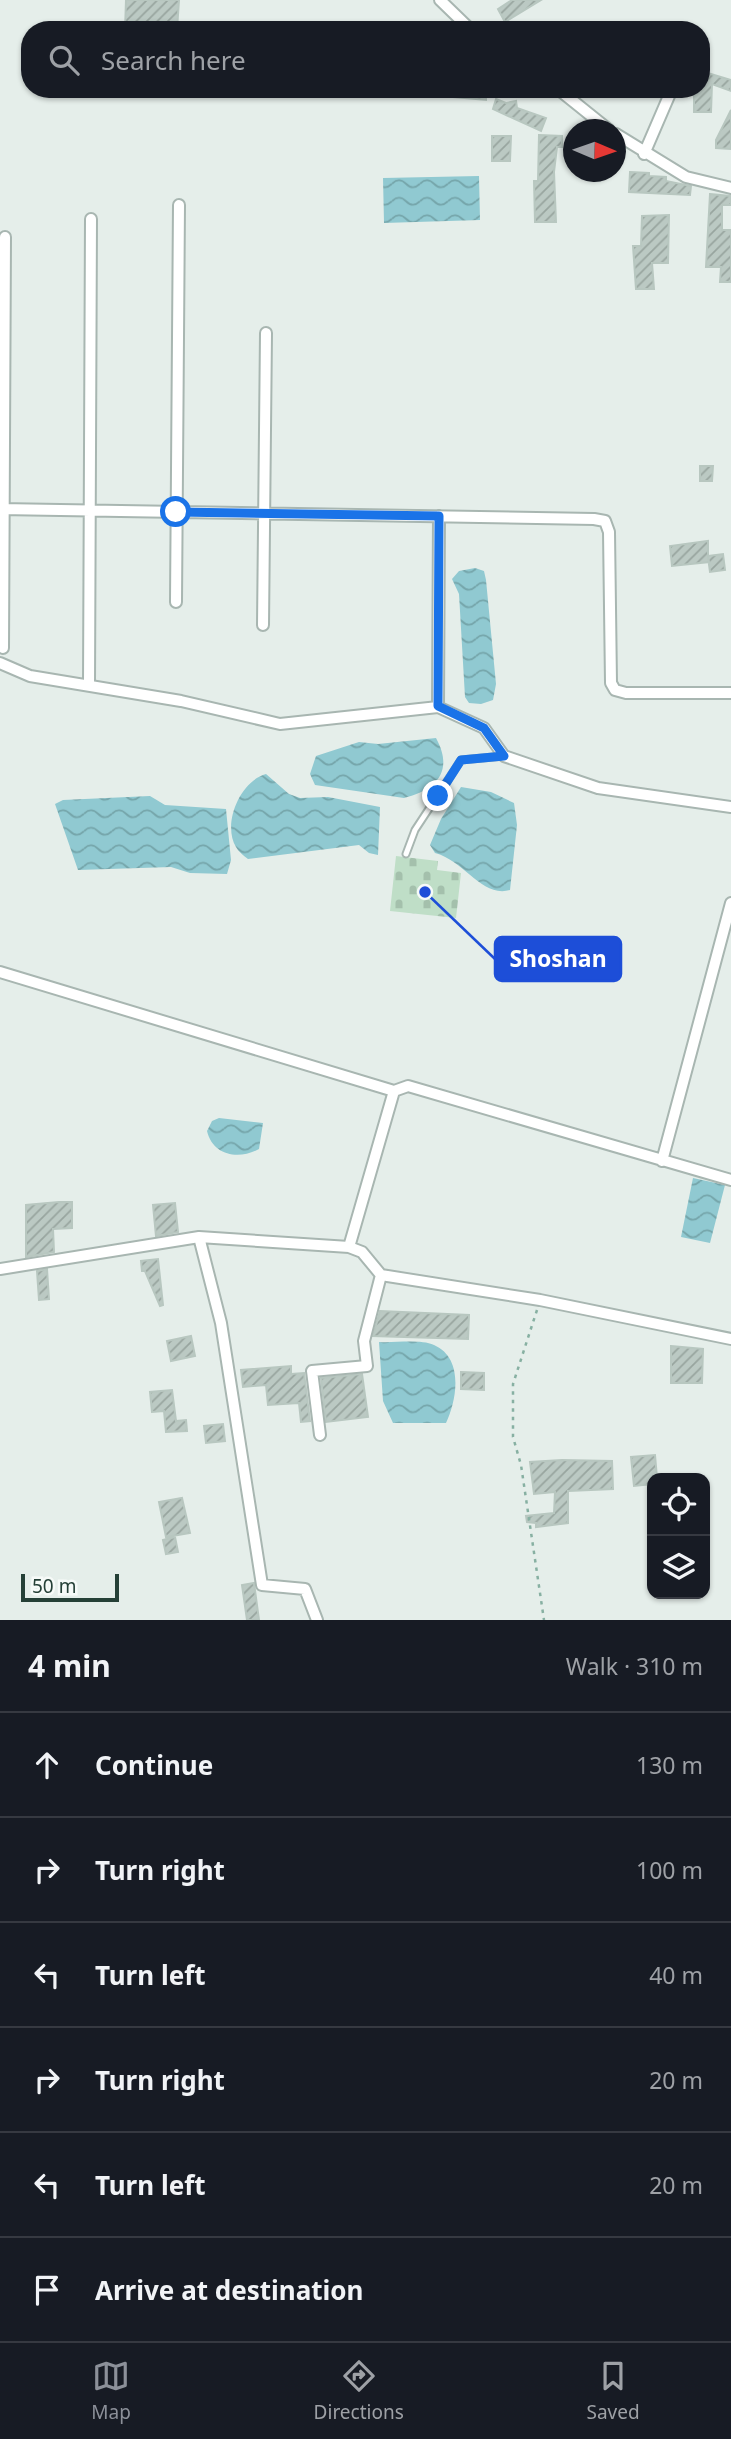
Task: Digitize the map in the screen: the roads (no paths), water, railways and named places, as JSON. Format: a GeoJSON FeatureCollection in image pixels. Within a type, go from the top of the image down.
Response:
{"type":"FeatureCollection","features":[{"type":"Feature","properties":{"kind":"street"},"geometry":{"type":"LineString","coordinates":[[440,0],[462,21]]}},
{"type":"Feature","properties":{"kind":"street"},"geometry":{"type":"LineString","coordinates":[[569,98],[595,119]]}},
{"type":"Feature","properties":{"kind":"street"},"geometry":{"type":"LineString","coordinates":[[644,155],[667,98]]}},
{"type":"Feature","properties":{"kind":"street"},"geometry":{"type":"LineString","coordinates":[[626,142],[644,155],[686,177],[731,188]]}},
{"type":"Feature","properties":{"kind":"street"},"geometry":{"type":"LineString","coordinates":[[176,602],[179,205]]}},
{"type":"Feature","properties":{"kind":"street"},"geometry":{"type":"LineString","coordinates":[[89,685],[91,219]]}},
{"type":"Feature","properties":{"kind":"street"},"geometry":{"type":"LineString","coordinates":[[3,648],[1,509],[5,237]]}},
{"type":"Feature","properties":{"kind":"street"},"geometry":{"type":"LineString","coordinates":[[263,625],[266,333]]}},
{"type":"Feature","properties":{"kind":"street"},"geometry":{"type":"LineString","coordinates":[[1,509],[439,516],[604,522],[609,532],[611,682],[615,690],[626,693],[731,693]]}},
{"type":"Feature","properties":{"kind":"street"},"geometry":{"type":"LineString","coordinates":[[438,706],[439,516]]}},
{"type":"Feature","properties":{"kind":"street"},"geometry":{"type":"LineString","coordinates":[[0,663],[30,676],[181,701],[280,724],[438,706],[484,728],[504,756],[598,788],[731,807]]}},
{"type":"Feature","properties":{"kind":"street"},"geometry":{"type":"LineString","coordinates":[[662,1161],[731,903]]}},
{"type":"Feature","properties":{"kind":"street"},"geometry":{"type":"LineString","coordinates":[[0,972],[394,1091],[408,1086],[731,1180]]}},
{"type":"Feature","properties":{"kind":"street"},"geometry":{"type":"LineString","coordinates":[[349,1247],[394,1091]]}},
{"type":"Feature","properties":{"kind":"street"},"geometry":{"type":"LineString","coordinates":[[199,1237],[221,1323],[262,1585],[305,1589],[317,1620]]}},
{"type":"Feature","properties":{"kind":"street"},"geometry":{"type":"LineString","coordinates":[[6,1270],[199,1237],[349,1247],[362,1252],[381,1275],[540,1300],[731,1339]]}},
{"type":"Feature","properties":{"kind":"street"},"geometry":{"type":"LineString","coordinates":[[320,1435],[312,1371],[368,1366],[364,1340],[381,1275]]}},
{"type":"Feature","properties":{"kind":"lane"},"geometry":{"type":"LineString","coordinates":[[406,854],[415,830],[461,760],[504,756]]}},
{"type":"Feature","properties":{"kind":"water"},"geometry":{"type":"Polygon","coordinates":[[[479,176],[480,220],[384,223],[383,178],[479,176]]]}},
{"type":"Feature","properties":{"kind":"water"},"geometry":{"type":"Polygon","coordinates":[[[475,568],[484,571],[486,580],[496,684],[493,700],[481,704],[469,703],[465,697],[459,594],[452,579],[459,571],[475,568]]]}},
{"type":"Feature","properties":{"kind":"water"},"geometry":{"type":"Polygon","coordinates":[[[436,738],[443,760],[439,777],[425,790],[404,798],[315,785],[310,774],[316,756],[359,742],[378,744],[436,738]]]}},
{"type":"Feature","properties":{"kind":"water"},"geometry":{"type":"Polygon","coordinates":[[[266,774],[289,794],[300,798],[328,797],[380,807],[378,855],[369,853],[359,845],[248,859],[237,849],[232,838],[232,816],[248,785],[266,774]]]}},
{"type":"Feature","properties":{"kind":"water"},"geometry":{"type":"Polygon","coordinates":[[[461,787],[491,792],[514,803],[517,825],[510,890],[500,891],[482,884],[446,857],[435,853],[430,845],[441,819],[461,787]]]}},
{"type":"Feature","properties":{"kind":"water"},"geometry":{"type":"Polygon","coordinates":[[[150,796],[165,805],[226,809],[231,860],[227,874],[190,873],[171,867],[78,870],[55,804],[63,800],[150,796]]]}},
{"type":"Feature","properties":{"kind":"water"},"geometry":{"type":"Polygon","coordinates":[[[219,1118],[263,1123],[259,1149],[235,1155],[221,1151],[210,1139],[207,1131],[212,1121],[219,1118]]]}},
{"type":"Feature","properties":{"kind":"water"},"geometry":{"type":"Polygon","coordinates":[[[693,1178],[725,1185],[710,1243],[681,1237],[693,1178]]]}},
{"type":"Feature","properties":{"kind":"water"},"geometry":{"type":"Polygon","coordinates":[[[379,1342],[422,1342],[444,1351],[454,1369],[455,1380],[453,1403],[446,1423],[393,1423],[383,1401],[379,1342]]]}},
{"type":"Feature","properties":{"kind":"place","name":"Shoshan"},"geometry":{"type":"Point","coordinates":[425,892]}}]}
